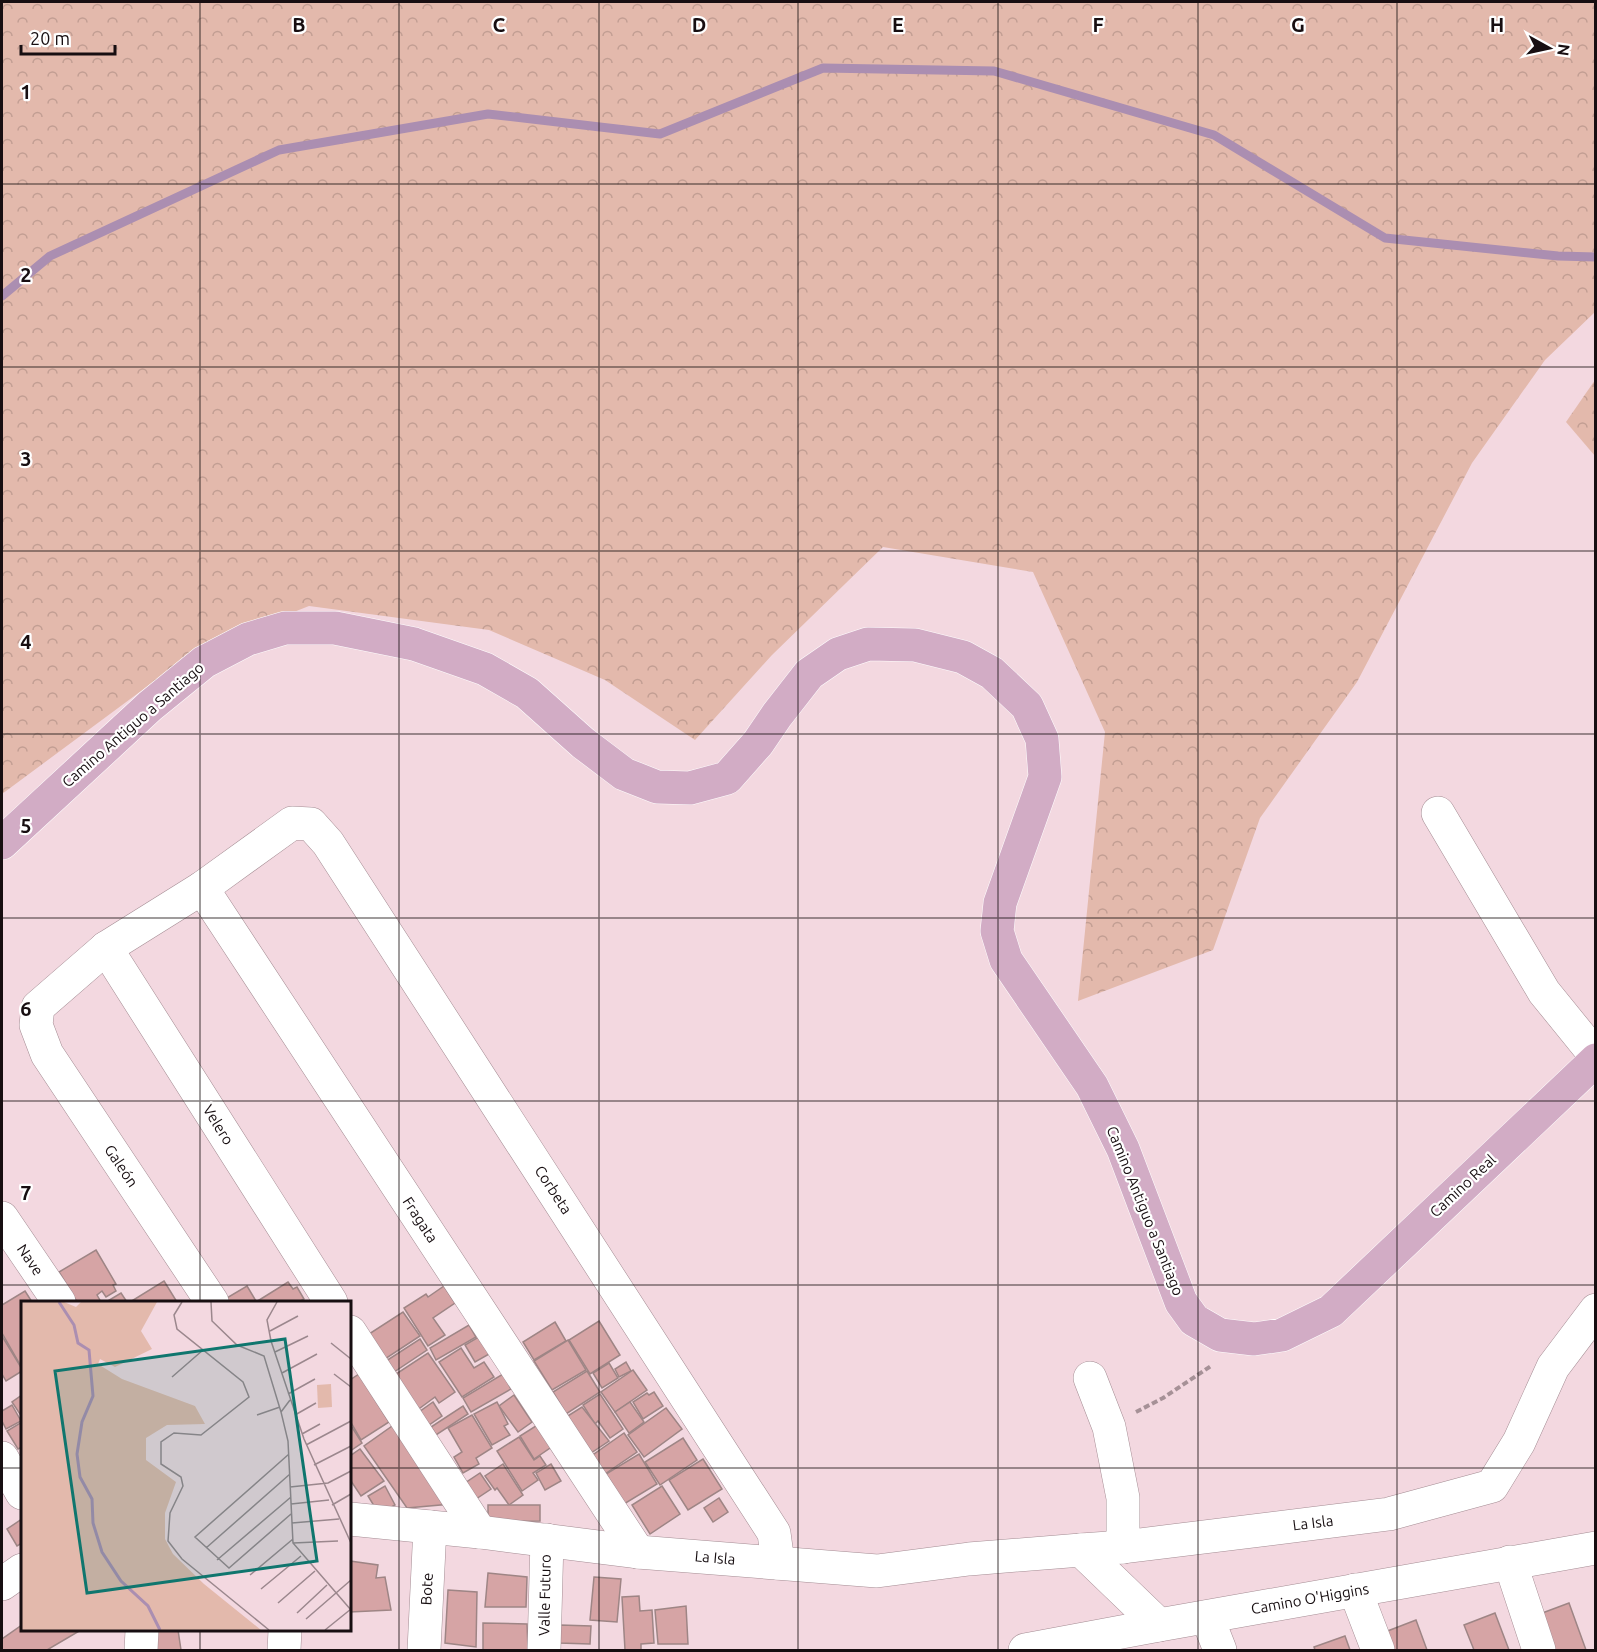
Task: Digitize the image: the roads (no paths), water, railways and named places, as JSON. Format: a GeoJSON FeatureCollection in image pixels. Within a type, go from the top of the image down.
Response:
{"type":"FeatureCollection","features":[{"type":"Feature","properties":{"kind":"main road","name":"Camino Antiguo a Santiago"},"geometry":{"type":"LineString","coordinates":[[2,843],[150,706],[204,662],[248,639],[285,628],[335,628],[358,632],[414,644],[485,669],[527,693],[583,743],[624,774],[657,787],[690,788],[727,778],[758,743],[809,674],[838,654],[868,644],[915,645],[963,657],[992,673],[1027,706],[1042,739],[1045,777],[1000,903],[997,931],[1006,960],[1092,1086],[1123,1149],[1181,1302],[1194,1320],[1220,1335],[1254,1339],[1282,1335],[1331,1311]]}},
{"type":"Feature","properties":{"kind":"main road","name":"Camino Real"},"geometry":{"type":"LineString","coordinates":[[1331,1311],[1596,1058]]}},
{"type":"Feature","properties":{"kind":"street"},"geometry":{"type":"LineString","coordinates":[[1438,813],[1544,992],[1596,1058]]}},
{"type":"Feature","properties":{"kind":"street","name":"Corbeta"},"geometry":{"type":"LineString","coordinates":[[202,888],[292,823],[311,824],[328,843],[774,1533],[778,1563]]}},
{"type":"Feature","properties":{"kind":"street"},"geometry":{"type":"LineString","coordinates":[[106,948],[202,888]]}},
{"type":"Feature","properties":{"kind":"street","name":"Fragata"},"geometry":{"type":"LineString","coordinates":[[202,888],[638,1551]]}},
{"type":"Feature","properties":{"kind":"street","name":"Galeón"},"geometry":{"type":"LineString","coordinates":[[106,948],[38,1007],[36,1025],[47,1054],[211,1301]]}},
{"type":"Feature","properties":{"kind":"street","name":"Velero"},"geometry":{"type":"LineString","coordinates":[[106,948],[330,1301]]}},
{"type":"Feature","properties":{"kind":"street","name":"Nave"},"geometry":{"type":"LineString","coordinates":[[2,1218],[58,1301]]}},
{"type":"Feature","properties":{"kind":"street","name":"La Isla"},"geometry":{"type":"LineString","coordinates":[[352,1516],[638,1551],[877,1571],[969,1559],[1123,1547],[1389,1514],[1492,1486],[1519,1442],[1553,1367],[1596,1310]]}},
{"type":"Feature","properties":{"kind":"street"},"geometry":{"type":"LineString","coordinates":[[351,1334],[480,1532]]}},
{"type":"Feature","properties":{"kind":"street"},"geometry":{"type":"LineString","coordinates":[[1090,1378],[1109,1427],[1123,1498],[1123,1547]]}},
{"type":"Feature","properties":{"kind":"street"},"geometry":{"type":"LineString","coordinates":[[2,1458],[21,1491]]}},
{"type":"Feature","properties":{"kind":"street","name":"Bote"},"geometry":{"type":"LineString","coordinates":[[424,1650],[430,1527]]}},
{"type":"Feature","properties":{"kind":"street","name":"Valle Futuro"},"geometry":{"type":"LineString","coordinates":[[544,1650],[546,1540]]}},
{"type":"Feature","properties":{"kind":"street","name":"Camino O'Higgins"},"geometry":{"type":"LineString","coordinates":[[1041,1649],[1159,1625],[1596,1548]]}},
{"type":"Feature","properties":{"kind":"street"},"geometry":{"type":"LineString","coordinates":[[1081,1550],[1159,1625]]}},
{"type":"Feature","properties":{"kind":"street"},"geometry":{"type":"LineString","coordinates":[[1510,1562],[1539,1650]]}},
{"type":"Feature","properties":{"kind":"street"},"geometry":{"type":"LineString","coordinates":[[2,1584],[21,1571]]}},
{"type":"Feature","properties":{"kind":"street"},"geometry":{"type":"LineString","coordinates":[[1355,1590],[1378,1650]]}},
{"type":"Feature","properties":{"kind":"street"},"geometry":{"type":"LineString","coordinates":[[1207,1617],[1220,1650]]}},
{"type":"Feature","properties":{"kind":"street"},"geometry":{"type":"LineString","coordinates":[[141,1650],[142,1631]]}},
{"type":"Feature","properties":{"kind":"street"},"geometry":{"type":"LineString","coordinates":[[284,1650],[285,1631]]}},
{"type":"Feature","properties":{"kind":"waterway"},"geometry":{"type":"LineString","coordinates":[[2,296],[50,256],[279,150],[488,114],[660,134],[823,68],[994,71],[1214,135],[1385,238],[1558,256],[1596,257]]}}]}
